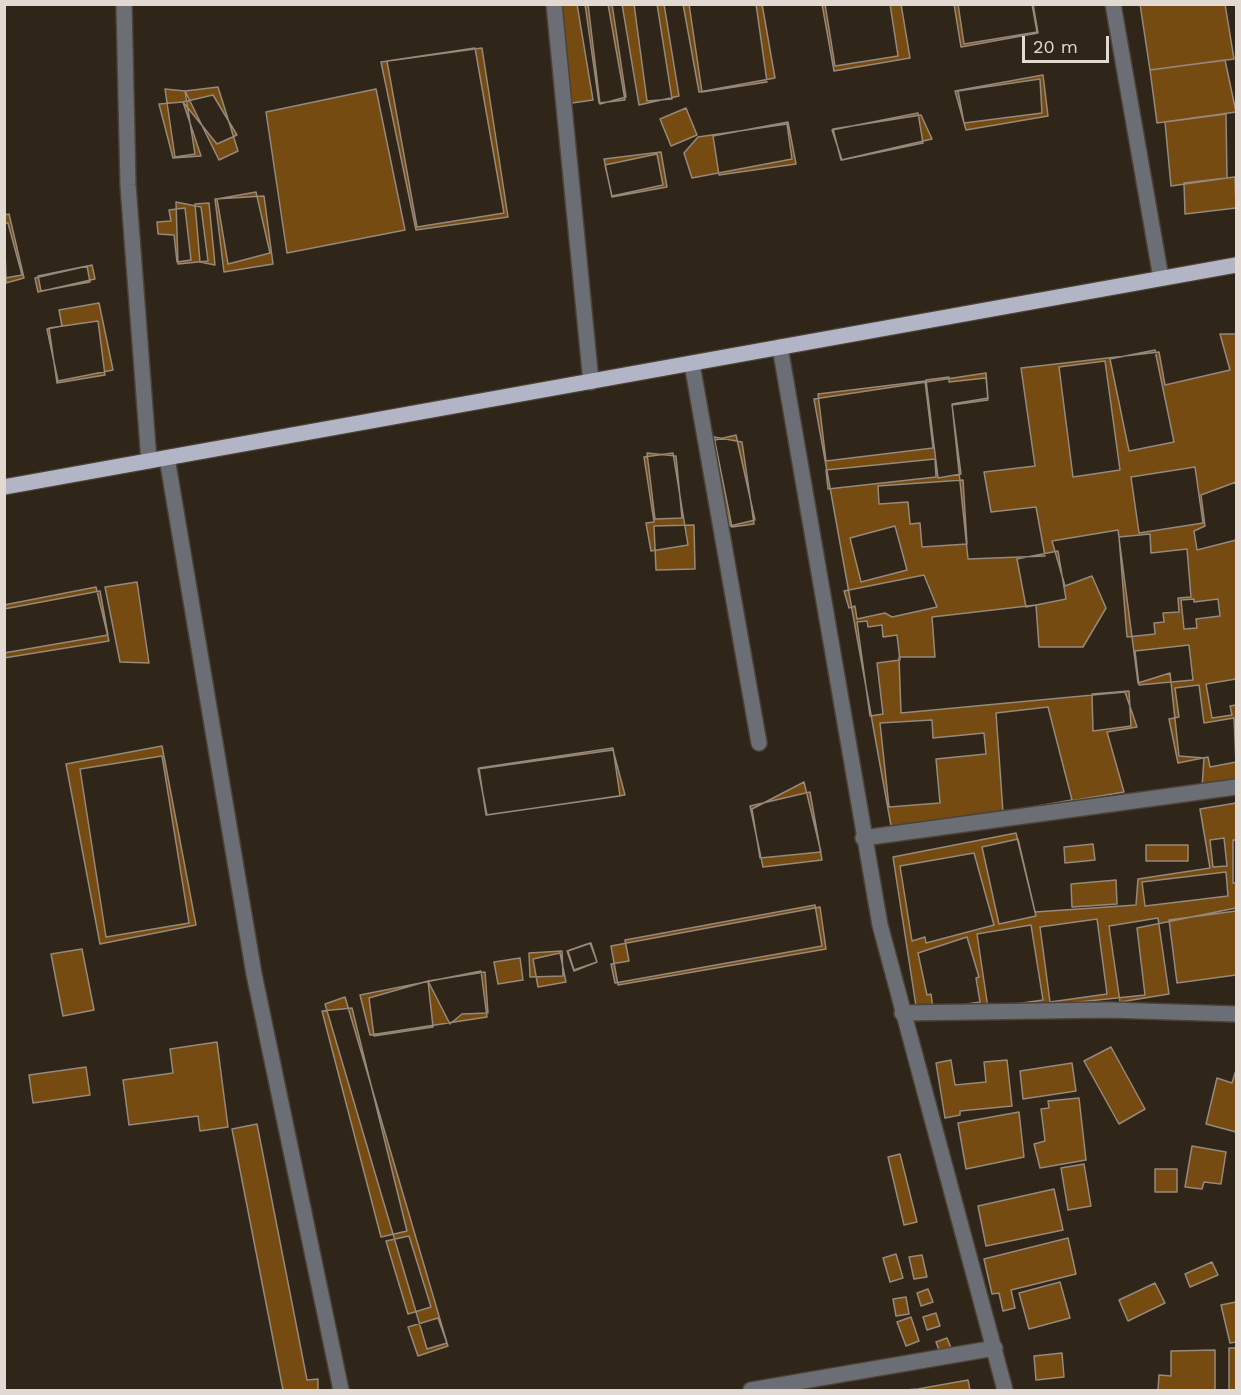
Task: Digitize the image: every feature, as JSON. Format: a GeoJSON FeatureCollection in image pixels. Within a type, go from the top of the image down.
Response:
{"type":"FeatureCollection","features":[{"type":"Feature","properties":{"kind":"main road"},"geometry":{"type":"LineString","coordinates":[[4,488],[1236,265]]}},
{"type":"Feature","properties":{"kind":"street"},"geometry":{"type":"LineString","coordinates":[[124,4],[128,185],[149,461]]}},
{"type":"Feature","properties":{"kind":"street"},"geometry":{"type":"LineString","coordinates":[[554,4],[591,382]]}},
{"type":"Feature","properties":{"kind":"street"},"geometry":{"type":"LineString","coordinates":[[1113,4],[1161,278]]}},
{"type":"Feature","properties":{"kind":"street"},"geometry":{"type":"LineString","coordinates":[[780,347],[863,838],[880,925],[1005,1390]]}},
{"type":"Feature","properties":{"kind":"street"},"geometry":{"type":"LineString","coordinates":[[692,363],[759,743]]}},
{"type":"Feature","properties":{"kind":"street"},"geometry":{"type":"LineString","coordinates":[[167,458],[254,974],[341,1390]]}},
{"type":"Feature","properties":{"kind":"street"},"geometry":{"type":"LineString","coordinates":[[863,838],[1236,787]]}},
{"type":"Feature","properties":{"kind":"street"},"geometry":{"type":"LineString","coordinates":[[903,1013],[1109,1010],[1236,1014]]}},
{"type":"Feature","properties":{"kind":"street"},"geometry":{"type":"LineString","coordinates":[[751,1390],[810,1385],[994,1348]]}},
{"type":"Feature","properties":{"kind":"building"},"geometry":{"type":"Polygon","coordinates":[[[555,4],[577,4],[593,100],[572,103],[555,4]]]}},
{"type":"Feature","properties":{"kind":"building"},"geometry":{"type":"Polygon","coordinates":[[[585,4],[608,4],[625,100],[599,103],[585,4]]]}},
{"type":"Feature","properties":{"kind":"building"},"geometry":{"type":"Polygon","coordinates":[[[588,4],[612,4],[626,97],[600,104],[588,4]]]}},
{"type":"Feature","properties":{"kind":"building"},"geometry":{"type":"Polygon","coordinates":[[[622,4],[664,4],[679,96],[639,105],[622,4]]]}},
{"type":"Feature","properties":{"kind":"building"},"geometry":{"type":"Polygon","coordinates":[[[634,4],[657,4],[672,99],[647,101],[634,4]]]}},
{"type":"Feature","properties":{"kind":"building"},"geometry":{"type":"Polygon","coordinates":[[[683,4],[762,4],[775,78],[699,92],[683,4]]]}},
{"type":"Feature","properties":{"kind":"building"},"geometry":{"type":"Polygon","coordinates":[[[689,4],[756,4],[767,82],[702,92],[689,4]]]}},
{"type":"Feature","properties":{"kind":"building"},"geometry":{"type":"Polygon","coordinates":[[[822,4],[901,4],[910,58],[834,71],[822,4]]]}},
{"type":"Feature","properties":{"kind":"building"},"geometry":{"type":"Polygon","coordinates":[[[825,4],[890,4],[898,56],[835,66],[825,4]]]}},
{"type":"Feature","properties":{"kind":"building"},"geometry":{"type":"Polygon","coordinates":[[[954,4],[1033,4],[1038,33],[961,47],[954,4]]]}},
{"type":"Feature","properties":{"kind":"building"},"geometry":{"type":"Polygon","coordinates":[[[958,4],[1032,4],[1037,32],[964,44],[958,4]]]}},
{"type":"Feature","properties":{"kind":"building"},"geometry":{"type":"Polygon","coordinates":[[[1140,4],[1225,4],[1234,59],[1150,70],[1140,4]]]}},
{"type":"Feature","properties":{"kind":"building"},"geometry":{"type":"Polygon","coordinates":[[[475,48],[504,213],[417,227],[387,61],[475,48]]]}},
{"type":"Feature","properties":{"kind":"building"},"geometry":{"type":"Polygon","coordinates":[[[482,48],[508,217],[416,230],[381,62],[482,48]]]}},
{"type":"Feature","properties":{"kind":"building"},"geometry":{"type":"Polygon","coordinates":[[[1225,60],[1236,112],[1157,123],[1150,70],[1225,60]]]}},
{"type":"Feature","properties":{"kind":"building"},"geometry":{"type":"Polygon","coordinates":[[[1043,75],[1048,116],[966,130],[955,91],[1043,75]]]}},
{"type":"Feature","properties":{"kind":"building"},"geometry":{"type":"Polygon","coordinates":[[[1040,79],[1042,113],[964,123],[958,91],[1040,79]]]}},
{"type":"Feature","properties":{"kind":"building"},"geometry":{"type":"Polygon","coordinates":[[[218,87],[238,151],[219,160],[185,91],[218,87]]]}},
{"type":"Feature","properties":{"kind":"building"},"geometry":{"type":"Polygon","coordinates":[[[165,89],[185,91],[195,154],[175,157],[165,89]]]}},
{"type":"Feature","properties":{"kind":"building"},"geometry":{"type":"Polygon","coordinates":[[[376,89],[405,230],[287,253],[266,112],[376,89]]]}},
{"type":"Feature","properties":{"kind":"building"},"geometry":{"type":"Polygon","coordinates":[[[213,95],[237,135],[217,144],[183,102],[213,95]]]}},
{"type":"Feature","properties":{"kind":"building"},"geometry":{"type":"Polygon","coordinates":[[[183,102],[201,156],[173,158],[159,104],[183,102]]]}},
{"type":"Feature","properties":{"kind":"building"},"geometry":{"type":"Polygon","coordinates":[[[686,108],[697,135],[671,146],[660,119],[686,108]]]}},
{"type":"Feature","properties":{"kind":"building"},"geometry":{"type":"Polygon","coordinates":[[[918,113],[923,143],[842,160],[832,130],[918,113]]]}},
{"type":"Feature","properties":{"kind":"building"},"geometry":{"type":"Polygon","coordinates":[[[1226,114],[1227,178],[1171,186],[1165,122],[1226,114]]]}},
{"type":"Feature","properties":{"kind":"building"},"geometry":{"type":"Polygon","coordinates":[[[921,115],[932,139],[841,160],[833,129],[921,115]]]}},
{"type":"Feature","properties":{"kind":"building"},"geometry":{"type":"Polygon","coordinates":[[[788,122],[796,164],[719,175],[713,136],[788,122]]]}},
{"type":"Feature","properties":{"kind":"building"},"geometry":{"type":"Polygon","coordinates":[[[787,124],[792,159],[692,178],[684,153],[698,137],[787,124]]]}},
{"type":"Feature","properties":{"kind":"building"},"geometry":{"type":"Polygon","coordinates":[[[661,152],[667,187],[612,197],[604,159],[661,152]]]}},
{"type":"Feature","properties":{"kind":"building"},"geometry":{"type":"Polygon","coordinates":[[[657,154],[663,185],[612,196],[605,165],[657,154]]]}},
{"type":"Feature","properties":{"kind":"building"},"geometry":{"type":"Polygon","coordinates":[[[1235,177],[1236,208],[1185,214],[1184,183],[1235,177]]]}},
{"type":"Feature","properties":{"kind":"building"},"geometry":{"type":"Polygon","coordinates":[[[256,192],[270,253],[228,264],[217,199],[256,192]]]}},
{"type":"Feature","properties":{"kind":"building"},"geometry":{"type":"Polygon","coordinates":[[[264,196],[273,264],[224,272],[215,199],[264,196]]]}},
{"type":"Feature","properties":{"kind":"building"},"geometry":{"type":"Polygon","coordinates":[[[176,202],[201,207],[208,261],[178,264],[176,202]]]}},
{"type":"Feature","properties":{"kind":"building"},"geometry":{"type":"Polygon","coordinates":[[[209,203],[215,265],[200,262],[195,204],[209,203]]]}},
{"type":"Feature","properties":{"kind":"building"},"geometry":{"type":"Polygon","coordinates":[[[185,208],[191,260],[177,262],[174,235],[158,234],[157,222],[171,221],[169,210],[185,208]]]}},
{"type":"Feature","properties":{"kind":"building"},"geometry":{"type":"Polygon","coordinates":[[[9,214],[24,278],[6,283],[4,215],[9,214]]]}},
{"type":"Feature","properties":{"kind":"building"},"geometry":{"type":"Polygon","coordinates":[[[4,223],[8,223],[22,275],[5,278],[4,223]]]}},
{"type":"Feature","properties":{"kind":"building"},"geometry":{"type":"Polygon","coordinates":[[[92,265],[95,279],[38,292],[35,278],[92,265]]]}},
{"type":"Feature","properties":{"kind":"building"},"geometry":{"type":"Polygon","coordinates":[[[87,266],[90,282],[41,291],[38,276],[87,266]]]}},
{"type":"Feature","properties":{"kind":"building"},"geometry":{"type":"Polygon","coordinates":[[[99,303],[113,370],[58,381],[47,329],[62,326],[59,310],[99,303]]]}},
{"type":"Feature","properties":{"kind":"building"},"geometry":{"type":"Polygon","coordinates":[[[98,321],[105,375],[57,383],[49,328],[98,321]]]}},
{"type":"Feature","properties":{"kind":"building"},"geometry":{"type":"Polygon","coordinates":[[[1220,334],[1236,334],[1236,781],[1202,787],[1204,758],[1179,756],[1170,673],[1138,683],[1118,530],[1052,541],[1065,586],[1092,576],[1106,608],[1083,647],[1039,647],[1036,605],[932,617],[935,657],[899,657],[901,713],[1125,692],[1137,727],[1107,732],[1124,792],[892,831],[814,399],[986,373],[988,398],[952,404],[968,559],[1045,556],[1036,507],[991,512],[984,472],[1035,466],[1021,368],[1159,352],[1165,385],[1230,370],[1220,334]]]}},
{"type":"Feature","properties":{"kind":"building"},"geometry":{"type":"Polygon","coordinates":[[[1155,350],[1174,442],[1129,451],[1110,359],[1155,350]]]}},
{"type":"Feature","properties":{"kind":"building"},"geometry":{"type":"Polygon","coordinates":[[[1105,361],[1120,470],[1073,477],[1059,367],[1105,361]]]}},
{"type":"Feature","properties":{"kind":"building"},"geometry":{"type":"Polygon","coordinates":[[[949,377],[949,382],[986,378],[988,400],[952,405],[961,474],[938,478],[926,380],[949,377]]]}},
{"type":"Feature","properties":{"kind":"building"},"geometry":{"type":"Polygon","coordinates":[[[925,381],[933,448],[826,461],[818,394],[925,381]]]}},
{"type":"Feature","properties":{"kind":"building"},"geometry":{"type":"Polygon","coordinates":[[[736,435],[755,520],[730,526],[711,441],[736,435]]]}},
{"type":"Feature","properties":{"kind":"building"},"geometry":{"type":"Polygon","coordinates":[[[714,437],[742,442],[754,524],[732,527],[714,437]]]}},
{"type":"Feature","properties":{"kind":"building"},"geometry":{"type":"Polygon","coordinates":[[[647,453],[676,456],[682,518],[655,519],[647,453]]]}},
{"type":"Feature","properties":{"kind":"building"},"geometry":{"type":"Polygon","coordinates":[[[673,453],[688,545],[651,551],[646,523],[654,522],[644,457],[673,453]]]}},
{"type":"Feature","properties":{"kind":"building"},"geometry":{"type":"Polygon","coordinates":[[[935,459],[936,477],[828,489],[826,470],[935,459]]]}},
{"type":"Feature","properties":{"kind":"building"},"geometry":{"type":"Polygon","coordinates":[[[1195,467],[1203,523],[1139,533],[1131,477],[1195,467]]]}},
{"type":"Feature","properties":{"kind":"building"},"geometry":{"type":"Polygon","coordinates":[[[963,480],[967,544],[922,547],[920,523],[910,524],[908,502],[879,504],[878,486],[963,480]]]}},
{"type":"Feature","properties":{"kind":"building"},"geometry":{"type":"Polygon","coordinates":[[[1236,482],[1236,540],[1197,550],[1194,531],[1205,526],[1201,495],[1236,482]]]}},
{"type":"Feature","properties":{"kind":"building"},"geometry":{"type":"Polygon","coordinates":[[[694,525],[695,569],[656,570],[654,526],[694,525]]]}},
{"type":"Feature","properties":{"kind":"building"},"geometry":{"type":"Polygon","coordinates":[[[895,526],[907,570],[861,582],[850,538],[895,526]]]}},
{"type":"Feature","properties":{"kind":"building"},"geometry":{"type":"Polygon","coordinates":[[[1150,534],[1151,553],[1187,549],[1191,597],[1178,598],[1179,612],[1163,613],[1164,622],[1154,623],[1155,634],[1127,637],[1119,537],[1150,534]]]}},
{"type":"Feature","properties":{"kind":"building"},"geometry":{"type":"Polygon","coordinates":[[[1058,551],[1066,599],[1026,607],[1017,559],[1058,551]]]}},
{"type":"Feature","properties":{"kind":"building"},"geometry":{"type":"Polygon","coordinates":[[[924,575],[937,607],[892,617],[885,613],[857,619],[855,606],[849,608],[844,591],[924,575]]]}},
{"type":"Feature","properties":{"kind":"building"},"geometry":{"type":"Polygon","coordinates":[[[137,582],[149,663],[120,662],[105,587],[137,582]]]}},
{"type":"Feature","properties":{"kind":"building"},"geometry":{"type":"Polygon","coordinates":[[[96,587],[109,641],[4,658],[4,605],[96,587]]]}},
{"type":"Feature","properties":{"kind":"building"},"geometry":{"type":"Polygon","coordinates":[[[100,591],[108,635],[4,653],[4,609],[100,591]]]}},
{"type":"Feature","properties":{"kind":"building"},"geometry":{"type":"Polygon","coordinates":[[[1194,599],[1194,602],[1218,599],[1220,616],[1196,619],[1197,628],[1184,629],[1181,600],[1194,599]]]}},
{"type":"Feature","properties":{"kind":"building"},"geometry":{"type":"Polygon","coordinates":[[[867,621],[868,627],[882,625],[883,637],[897,635],[900,660],[877,663],[883,714],[870,716],[857,622],[867,621]]]}},
{"type":"Feature","properties":{"kind":"building"},"geometry":{"type":"Polygon","coordinates":[[[1189,645],[1193,680],[1139,685],[1135,651],[1189,645]]]}},
{"type":"Feature","properties":{"kind":"building"},"geometry":{"type":"Polygon","coordinates":[[[1236,679],[1236,705],[1230,706],[1232,715],[1212,718],[1206,684],[1236,679]]]}},
{"type":"Feature","properties":{"kind":"building"},"geometry":{"type":"Polygon","coordinates":[[[1199,685],[1204,723],[1234,718],[1236,762],[1210,767],[1208,757],[1178,763],[1169,719],[1179,717],[1175,688],[1199,685]]]}},
{"type":"Feature","properties":{"kind":"building"},"geometry":{"type":"Polygon","coordinates":[[[1129,691],[1131,726],[1093,731],[1092,694],[1129,691]]]}},
{"type":"Feature","properties":{"kind":"building"},"geometry":{"type":"Polygon","coordinates":[[[1048,707],[1072,800],[1003,812],[996,713],[1048,707]]]}},
{"type":"Feature","properties":{"kind":"building"},"geometry":{"type":"Polygon","coordinates":[[[932,720],[933,738],[984,733],[986,754],[936,759],[940,803],[889,807],[880,723],[932,720]]]}},
{"type":"Feature","properties":{"kind":"building"},"geometry":{"type":"Polygon","coordinates":[[[162,746],[196,925],[100,944],[66,764],[162,746]]]}},
{"type":"Feature","properties":{"kind":"building"},"geometry":{"type":"Polygon","coordinates":[[[613,748],[620,796],[486,815],[479,768],[613,748]]]}},
{"type":"Feature","properties":{"kind":"building"},"geometry":{"type":"Polygon","coordinates":[[[613,750],[625,795],[487,815],[478,769],[613,750]]]}},
{"type":"Feature","properties":{"kind":"building"},"geometry":{"type":"Polygon","coordinates":[[[162,756],[189,923],[106,937],[80,769],[162,756]]]}},
{"type":"Feature","properties":{"kind":"building"},"geometry":{"type":"Polygon","coordinates":[[[804,782],[821,852],[760,858],[752,809],[804,782]]]}},
{"type":"Feature","properties":{"kind":"building"},"geometry":{"type":"Polygon","coordinates":[[[810,792],[822,860],[763,867],[750,806],[810,792]]]}},
{"type":"Feature","properties":{"kind":"building"},"geometry":{"type":"Polygon","coordinates":[[[1236,803],[1236,908],[1137,928],[1145,995],[918,1019],[893,857],[1016,833],[1035,912],[1136,905],[1138,879],[1210,868],[1200,809],[1236,803]]]}},
{"type":"Feature","properties":{"kind":"building"},"geometry":{"type":"Polygon","coordinates":[[[1224,838],[1227,866],[1213,867],[1210,840],[1224,838]]]}},
{"type":"Feature","properties":{"kind":"building"},"geometry":{"type":"Polygon","coordinates":[[[1018,839],[1036,916],[999,924],[982,847],[1018,839]]]}},
{"type":"Feature","properties":{"kind":"building"},"geometry":{"type":"Polygon","coordinates":[[[1233,840],[1236,840],[1236,883],[1233,883],[1233,840]]]}},
{"type":"Feature","properties":{"kind":"building"},"geometry":{"type":"Polygon","coordinates":[[[1093,844],[1095,860],[1065,863],[1064,847],[1093,844]]]}},
{"type":"Feature","properties":{"kind":"building"},"geometry":{"type":"Polygon","coordinates":[[[1146,845],[1188,845],[1188,861],[1146,861],[1146,845]]]}},
{"type":"Feature","properties":{"kind":"building"},"geometry":{"type":"Polygon","coordinates":[[[974,853],[994,925],[926,943],[925,937],[912,941],[900,866],[974,853]]]}},
{"type":"Feature","properties":{"kind":"building"},"geometry":{"type":"Polygon","coordinates":[[[1226,872],[1228,896],[1145,906],[1142,882],[1226,872]]]}},
{"type":"Feature","properties":{"kind":"building"},"geometry":{"type":"Polygon","coordinates":[[[1116,880],[1117,904],[1072,907],[1071,884],[1116,880]]]}},
{"type":"Feature","properties":{"kind":"building"},"geometry":{"type":"Polygon","coordinates":[[[815,905],[822,946],[615,983],[611,964],[629,961],[625,940],[815,905]]]}},
{"type":"Feature","properties":{"kind":"building"},"geometry":{"type":"Polygon","coordinates":[[[820,907],[826,949],[618,985],[611,946],[820,907]]]}},
{"type":"Feature","properties":{"kind":"building"},"geometry":{"type":"Polygon","coordinates":[[[1236,911],[1236,975],[1177,983],[1169,920],[1236,911]]]}},
{"type":"Feature","properties":{"kind":"building"},"geometry":{"type":"Polygon","coordinates":[[[1158,918],[1169,994],[1120,1002],[1109,926],[1158,918]]]}},
{"type":"Feature","properties":{"kind":"building"},"geometry":{"type":"Polygon","coordinates":[[[1097,919],[1107,994],[1050,1002],[1040,927],[1097,919]]]}},
{"type":"Feature","properties":{"kind":"building"},"geometry":{"type":"Polygon","coordinates":[[[1031,925],[1043,1000],[988,1008],[977,934],[1031,925]]]}},
{"type":"Feature","properties":{"kind":"building"},"geometry":{"type":"Polygon","coordinates":[[[967,937],[979,977],[976,978],[980,1002],[933,1009],[931,994],[927,995],[918,953],[967,937]]]}},
{"type":"Feature","properties":{"kind":"building"},"geometry":{"type":"Polygon","coordinates":[[[590,943],[597,962],[574,971],[567,951],[590,943]]]}},
{"type":"Feature","properties":{"kind":"building"},"geometry":{"type":"Polygon","coordinates":[[[591,943],[597,962],[574,970],[568,951],[591,943]]]}},
{"type":"Feature","properties":{"kind":"building"},"geometry":{"type":"Polygon","coordinates":[[[82,949],[94,1010],[63,1016],[51,954],[82,949]]]}},
{"type":"Feature","properties":{"kind":"building"},"geometry":{"type":"Polygon","coordinates":[[[562,951],[563,976],[530,977],[529,953],[562,951]]]}},
{"type":"Feature","properties":{"kind":"building"},"geometry":{"type":"Polygon","coordinates":[[[560,953],[566,982],[538,987],[533,959],[560,953]]]}},
{"type":"Feature","properties":{"kind":"building"},"geometry":{"type":"Polygon","coordinates":[[[520,958],[523,980],[498,984],[494,962],[520,958]]]}},
{"type":"Feature","properties":{"kind":"building"},"geometry":{"type":"Polygon","coordinates":[[[481,971],[487,1017],[370,1035],[360,995],[481,971]]]}},
{"type":"Feature","properties":{"kind":"building"},"geometry":{"type":"Polygon","coordinates":[[[485,972],[488,1013],[462,1014],[450,1024],[428,981],[485,972]]]}},
{"type":"Feature","properties":{"kind":"building"},"geometry":{"type":"Polygon","coordinates":[[[428,981],[433,1027],[374,1036],[369,998],[428,981]]]}},
{"type":"Feature","properties":{"kind":"building"},"geometry":{"type":"Polygon","coordinates":[[[345,997],[447,1343],[427,1349],[325,1004],[345,997]]]}},
{"type":"Feature","properties":{"kind":"building"},"geometry":{"type":"Polygon","coordinates":[[[352,1008],[407,1231],[381,1237],[322,1011],[352,1008]]]}},
{"type":"Feature","properties":{"kind":"building"},"geometry":{"type":"Polygon","coordinates":[[[217,1042],[228,1127],[200,1131],[198,1116],[129,1125],[123,1080],[173,1073],[170,1049],[217,1042]]]}},
{"type":"Feature","properties":{"kind":"building"},"geometry":{"type":"Polygon","coordinates":[[[1111,1047],[1145,1109],[1119,1124],[1084,1061],[1111,1047]]]}},
{"type":"Feature","properties":{"kind":"building"},"geometry":{"type":"Polygon","coordinates":[[[951,1060],[955,1085],[986,1082],[984,1062],[1007,1060],[1012,1106],[960,1111],[960,1115],[945,1118],[936,1063],[951,1060]]]}},
{"type":"Feature","properties":{"kind":"building"},"geometry":{"type":"Polygon","coordinates":[[[1072,1063],[1076,1091],[1023,1099],[1020,1071],[1072,1063]]]}},
{"type":"Feature","properties":{"kind":"building"},"geometry":{"type":"Polygon","coordinates":[[[86,1067],[90,1095],[33,1103],[29,1075],[86,1067]]]}},
{"type":"Feature","properties":{"kind":"building"},"geometry":{"type":"Polygon","coordinates":[[[1236,1070],[1236,1132],[1206,1124],[1217,1078],[1232,1083],[1236,1070]]]}},
{"type":"Feature","properties":{"kind":"building"},"geometry":{"type":"Polygon","coordinates":[[[1079,1098],[1086,1160],[1040,1168],[1034,1144],[1045,1141],[1041,1109],[1049,1108],[1048,1101],[1079,1098]]]}},
{"type":"Feature","properties":{"kind":"building"},"geometry":{"type":"Polygon","coordinates":[[[1019,1112],[1024,1157],[966,1169],[958,1123],[1019,1112]]]}},
{"type":"Feature","properties":{"kind":"building"},"geometry":{"type":"Polygon","coordinates":[[[257,1124],[307,1380],[318,1379],[318,1390],[283,1390],[232,1129],[257,1124]]]}},
{"type":"Feature","properties":{"kind":"building"},"geometry":{"type":"Polygon","coordinates":[[[1192,1146],[1226,1152],[1221,1184],[1204,1182],[1202,1189],[1185,1187],[1192,1146]]]}},
{"type":"Feature","properties":{"kind":"building"},"geometry":{"type":"Polygon","coordinates":[[[900,1154],[917,1222],[904,1225],[888,1157],[900,1154]]]}},
{"type":"Feature","properties":{"kind":"building"},"geometry":{"type":"Polygon","coordinates":[[[1084,1164],[1091,1206],[1068,1210],[1061,1168],[1084,1164]]]}},
{"type":"Feature","properties":{"kind":"building"},"geometry":{"type":"Polygon","coordinates":[[[1155,1169],[1177,1169],[1177,1192],[1155,1192],[1155,1169]]]}},
{"type":"Feature","properties":{"kind":"building"},"geometry":{"type":"Polygon","coordinates":[[[1054,1189],[1063,1230],[986,1246],[978,1206],[1054,1189]]]}},
{"type":"Feature","properties":{"kind":"building"},"geometry":{"type":"Polygon","coordinates":[[[409,1236],[431,1307],[408,1314],[386,1241],[409,1236]]]}},
{"type":"Feature","properties":{"kind":"building"},"geometry":{"type":"Polygon","coordinates":[[[1068,1238],[1076,1274],[1011,1290],[1015,1308],[1003,1311],[999,1293],[992,1294],[984,1259],[1068,1238]]]}},
{"type":"Feature","properties":{"kind":"building"},"geometry":{"type":"Polygon","coordinates":[[[896,1254],[903,1278],[890,1282],[883,1258],[896,1254]]]}},
{"type":"Feature","properties":{"kind":"building"},"geometry":{"type":"Polygon","coordinates":[[[922,1255],[927,1277],[914,1279],[909,1257],[922,1255]]]}},
{"type":"Feature","properties":{"kind":"building"},"geometry":{"type":"Polygon","coordinates":[[[1212,1262],[1218,1275],[1190,1287],[1185,1274],[1212,1262]]]}},
{"type":"Feature","properties":{"kind":"building"},"geometry":{"type":"Polygon","coordinates":[[[1060,1282],[1070,1318],[1029,1329],[1019,1293],[1060,1282]]]}},
{"type":"Feature","properties":{"kind":"building"},"geometry":{"type":"Polygon","coordinates":[[[1155,1283],[1165,1303],[1128,1321],[1119,1300],[1155,1283]]]}},
{"type":"Feature","properties":{"kind":"building"},"geometry":{"type":"Polygon","coordinates":[[[928,1289],[933,1302],[921,1306],[917,1293],[928,1289]]]}},
{"type":"Feature","properties":{"kind":"building"},"geometry":{"type":"Polygon","coordinates":[[[906,1297],[909,1314],[896,1316],[893,1299],[906,1297]]]}},
{"type":"Feature","properties":{"kind":"building"},"geometry":{"type":"Polygon","coordinates":[[[1236,1302],[1236,1342],[1230,1343],[1221,1305],[1236,1302]]]}},
{"type":"Feature","properties":{"kind":"building"},"geometry":{"type":"Polygon","coordinates":[[[936,1313],[940,1326],[927,1330],[923,1317],[936,1313]]]}},
{"type":"Feature","properties":{"kind":"building"},"geometry":{"type":"Polygon","coordinates":[[[911,1317],[919,1341],[906,1346],[897,1322],[911,1317]]]}},
{"type":"Feature","properties":{"kind":"building"},"geometry":{"type":"Polygon","coordinates":[[[438,1318],[448,1346],[418,1356],[408,1327],[438,1318]]]}},
{"type":"Feature","properties":{"kind":"building"},"geometry":{"type":"Polygon","coordinates":[[[947,1338],[951,1348],[940,1353],[936,1342],[947,1338]]]}},
{"type":"Feature","properties":{"kind":"building"},"geometry":{"type":"Polygon","coordinates":[[[1229,1348],[1236,1348],[1236,1390],[1229,1390],[1229,1348]]]}},
{"type":"Feature","properties":{"kind":"building"},"geometry":{"type":"Polygon","coordinates":[[[1215,1350],[1215,1390],[1158,1390],[1159,1375],[1171,1376],[1171,1351],[1215,1350]]]}},
{"type":"Feature","properties":{"kind":"building"},"geometry":{"type":"Polygon","coordinates":[[[1062,1353],[1064,1377],[1036,1380],[1034,1356],[1062,1353]]]}},
{"type":"Feature","properties":{"kind":"building"},"geometry":{"type":"Polygon","coordinates":[[[968,1380],[970,1390],[905,1390],[918,1389],[968,1380]]]}}]}
